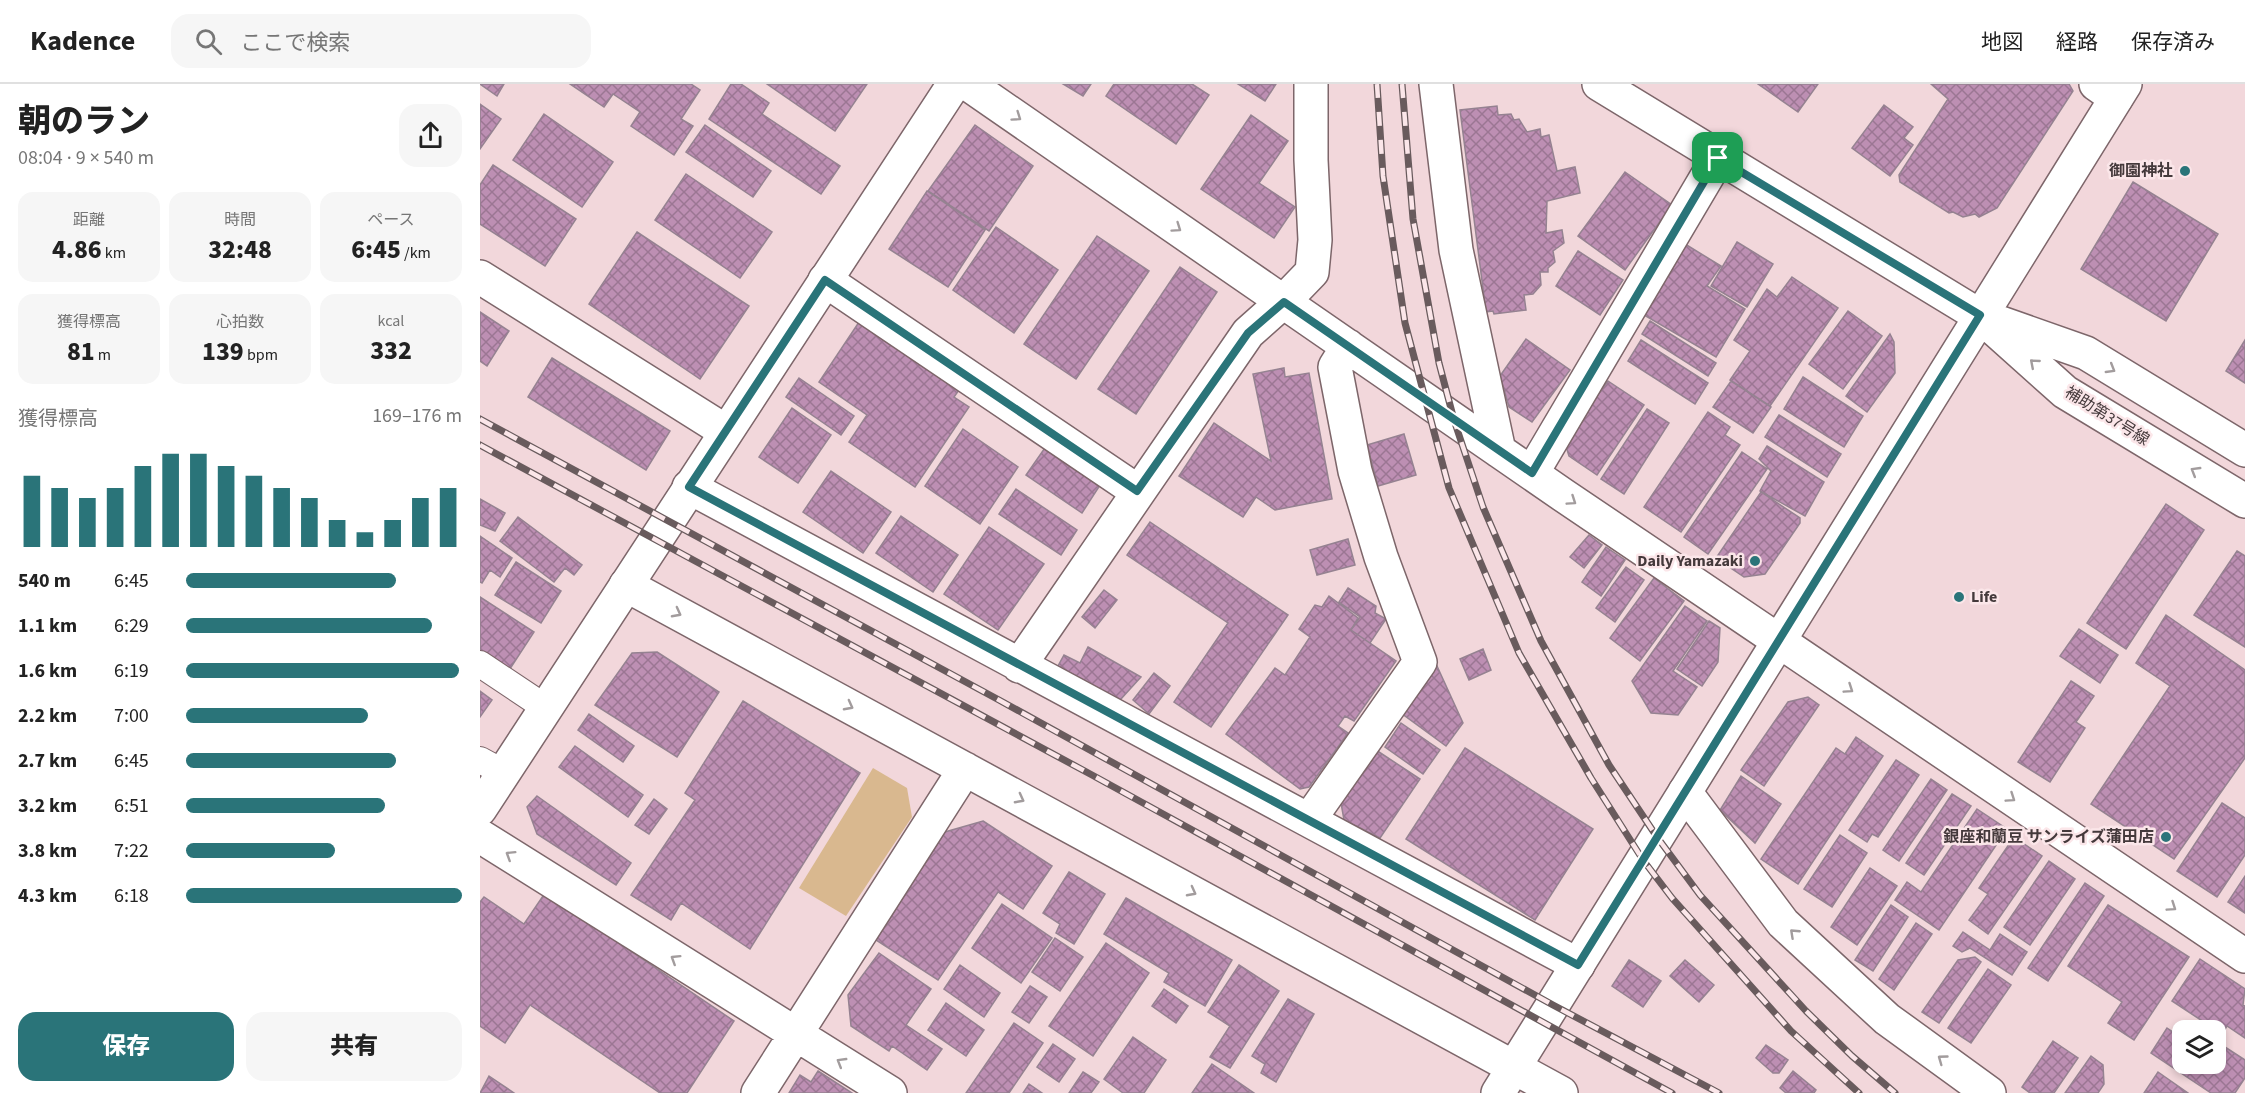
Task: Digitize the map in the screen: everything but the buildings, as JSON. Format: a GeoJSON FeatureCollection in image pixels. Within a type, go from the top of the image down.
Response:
{"type":"FeatureCollection","features":[{"type":"Feature","properties":{"kind":"street"},"geometry":{"type":"LineString","coordinates":[[480,809],[492,766],[546,708],[954,84]]}},
{"type":"Feature","properties":{"kind":"street"},"geometry":{"type":"LineString","coordinates":[[968,84],[1499,451],[2245,956]]}},
{"type":"Feature","properties":{"kind":"street"},"geometry":{"type":"LineString","coordinates":[[1019,666],[1137,491],[1248,333],[1284,302],[1312,272],[1315,240],[1311,160],[1311,84]]}},
{"type":"Feature","properties":{"kind":"street"},"geometry":{"type":"LineString","coordinates":[[1436,84],[1456,250],[1499,451]]}},
{"type":"Feature","properties":{"kind":"street","name":"補助第37号線"},"geometry":{"type":"LineString","coordinates":[[1600,84],[1718,158],[1980,315],[2086,353],[2245,450]]}},
{"type":"Feature","properties":{"kind":"street"},"geometry":{"type":"LineString","coordinates":[[1506,1080],[1685,792],[1790,649],[2112,89]]}},
{"type":"Feature","properties":{"kind":"street"},"geometry":{"type":"LineString","coordinates":[[1532,473],[1718,158]]}},
{"type":"Feature","properties":{"kind":"street"},"geometry":{"type":"LineString","coordinates":[[480,277],[725,431]]}},
{"type":"Feature","properties":{"kind":"street"},"geometry":{"type":"LineString","coordinates":[[825,280],[1137,491]]}},
{"type":"Feature","properties":{"kind":"street","name":"補助第37号線"},"geometry":{"type":"LineString","coordinates":[[1980,315],[2065,392],[2245,501]]}},
{"type":"Feature","properties":{"kind":"street"},"geometry":{"type":"LineString","coordinates":[[1309,820],[1420,662],[1381,557],[1355,471],[1335,367],[1348,346]]}},
{"type":"Feature","properties":{"kind":"street"},"geometry":{"type":"LineString","coordinates":[[689,487],[1578,965]]}},
{"type":"Feature","properties":{"kind":"street"},"geometry":{"type":"LineString","coordinates":[[626,585],[965,769],[1506,1080],[1561,1093]]}},
{"type":"Feature","properties":{"kind":"street"},"geometry":{"type":"LineString","coordinates":[[758,1093],[965,769]]}},
{"type":"Feature","properties":{"kind":"street"},"geometry":{"type":"LineString","coordinates":[[1685,792],[1783,923],[1887,1019],[1989,1093]]}},
{"type":"Feature","properties":{"kind":"street"},"geometry":{"type":"LineString","coordinates":[[480,836],[890,1093]]}},
{"type":"Feature","properties":{"kind":"lane"},"geometry":{"type":"LineString","coordinates":[[480,664],[546,708]]}},
{"type":"Feature","properties":{"kind":"shaded area"},"geometry":{"type":"Polygon","coordinates":[[[873,768],[907,788],[912,817],[846,916],[799,888],[873,768]]]}},
{"type":"Feature","properties":{"kind":"railway"},"geometry":{"type":"LineString","coordinates":[[1377,84],[1383,176],[1405,323],[1449,488],[1519,653],[1591,778],[1643,860],[1672,898],[1791,1031],[1859,1093]]}},
{"type":"Feature","properties":{"kind":"railway"},"geometry":{"type":"LineString","coordinates":[[1402,84],[1413,219],[1439,363],[1454,420],[1483,507],[1541,641],[1609,765],[1657,837],[1700,895],[1806,1011],[1852,1056],[1895,1093]]}},
{"type":"Feature","properties":{"kind":"railway"},"geometry":{"type":"LineString","coordinates":[[480,419],[999,700],[1553,1005],[1719,1093]]}},
{"type":"Feature","properties":{"kind":"railway"},"geometry":{"type":"LineString","coordinates":[[480,445],[1092,775],[1672,1093]]}},
{"type":"Feature","properties":{"kind":"place","name":"御園神社"},"geometry":{"type":"Point","coordinates":[2185,171]}},
{"type":"Feature","properties":{"kind":"place","name":"Daily Yamazaki"},"geometry":{"type":"Point","coordinates":[1755,561]}},
{"type":"Feature","properties":{"kind":"place","name":"Life"},"geometry":{"type":"Point","coordinates":[1959,597]}},
{"type":"Feature","properties":{"kind":"place","name":"銀座和蘭豆 サンライズ蒲田店"},"geometry":{"type":"Point","coordinates":[2166,837]}},
{"type":"Feature","properties":{"kind":"route"},"geometry":{"type":"LineString","coordinates":[[1718,158],[1980,315],[1578,965],[689,487],[825,280],[1137,491],[1248,333],[1284,302],[1532,473],[1718,158]]}}]}
